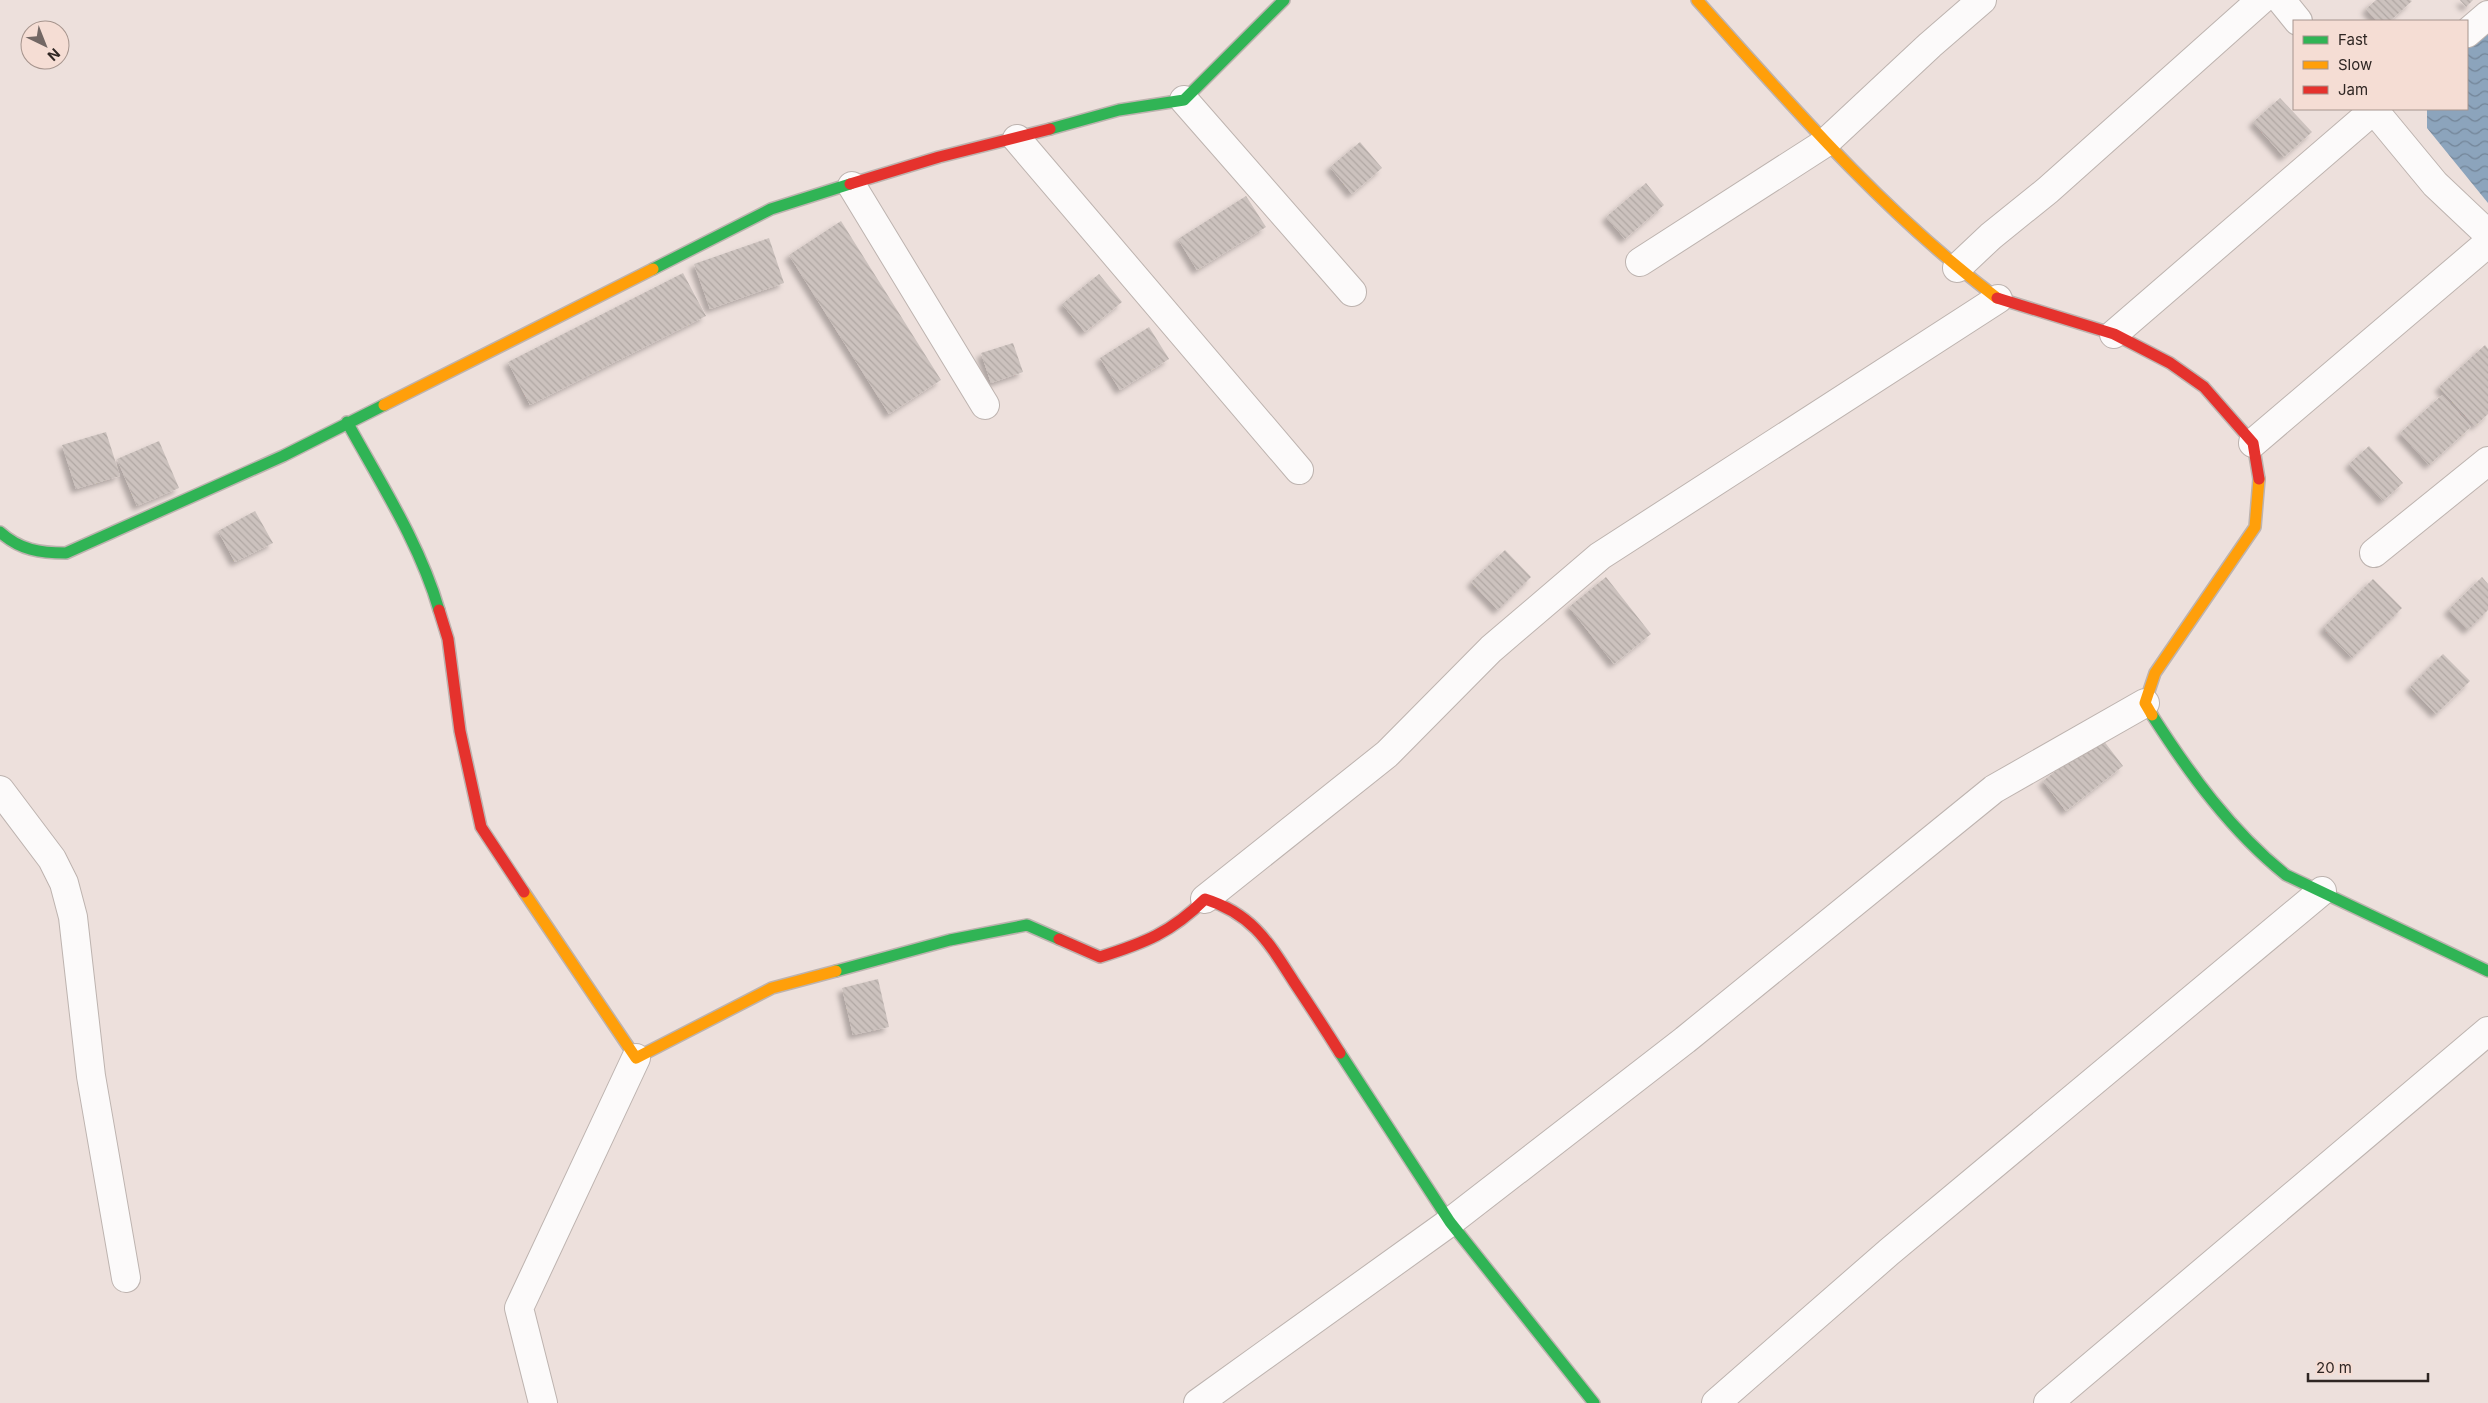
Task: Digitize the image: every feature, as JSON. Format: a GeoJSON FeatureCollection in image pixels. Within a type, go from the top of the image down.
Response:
{"type":"FeatureCollection","features":[{"type":"Feature","properties":{"kind":"street"},"geometry":{"type":"LineString","coordinates":[[0,532],[8,540],[33,552],[66,553],[283,456],[771,209],[852,186],[939,157],[1017,139],[1119,110],[1184,100],[1284,0]]}},
{"type":"Feature","properties":{"kind":"street"},"geometry":{"type":"LineString","coordinates":[[1640,262],[1825,143],[1930,45],[1982,0]]}},
{"type":"Feature","properties":{"kind":"street"},"geometry":{"type":"LineString","coordinates":[[1957,268],[1991,236],[2048,190],[2261,0]]}},
{"type":"Feature","properties":{"kind":"street"},"geometry":{"type":"LineString","coordinates":[[2280,0],[2297,20]]}},
{"type":"Feature","properties":{"kind":"street"},"geometry":{"type":"LineString","coordinates":[[1198,1403],[1450,1222],[1685,1040],[1994,789],[2145,703],[2155,674],[2255,527],[2259,479],[2253,443],[2204,387],[2170,363],[2114,334],[1998,300],[1957,268],[1825,143],[1700,1]]}},
{"type":"Feature","properties":{"kind":"street"},"geometry":{"type":"LineString","coordinates":[[2468,32],[2488,15]]}},
{"type":"Feature","properties":{"kind":"street"},"geometry":{"type":"LineString","coordinates":[[1184,100],[1352,292]]}},
{"type":"Feature","properties":{"kind":"street"},"geometry":{"type":"LineString","coordinates":[[2114,334],[2373,110]]}},
{"type":"Feature","properties":{"kind":"street"},"geometry":{"type":"LineString","coordinates":[[2375,110],[2435,184],[2488,234]]}},
{"type":"Feature","properties":{"kind":"street"},"geometry":{"type":"LineString","coordinates":[[1017,139],[1299,470]]}},
{"type":"Feature","properties":{"kind":"street"},"geometry":{"type":"LineString","coordinates":[[852,186],[985,405]]}},
{"type":"Feature","properties":{"kind":"street"},"geometry":{"type":"LineString","coordinates":[[2253,443],[2488,243]]}},
{"type":"Feature","properties":{"kind":"street"},"geometry":{"type":"LineString","coordinates":[[543,1403],[519,1308],[636,1058],[772,988],[950,940],[1027,925],[1100,956],[1147,942],[1188,916],[1205,898],[1386,754],[1491,649],[1600,556],[1998,300]]}},
{"type":"Feature","properties":{"kind":"street"},"geometry":{"type":"LineString","coordinates":[[347,422],[398,514],[434,592],[448,638],[460,731],[482,827],[636,1058]]}},
{"type":"Feature","properties":{"kind":"street"},"geometry":{"type":"LineString","coordinates":[[2374,553],[2488,461]]}},
{"type":"Feature","properties":{"kind":"street"},"geometry":{"type":"LineString","coordinates":[[2145,703],[2186,768],[2267,860],[2286,875],[2488,970]]}},
{"type":"Feature","properties":{"kind":"street"},"geometry":{"type":"LineString","coordinates":[[0,790],[52,859],[64,883],[73,917],[91,1076],[126,1278]]}},
{"type":"Feature","properties":{"kind":"street"},"geometry":{"type":"LineString","coordinates":[[1716,1403],[1889,1252],[2322,891]]}},
{"type":"Feature","properties":{"kind":"street"},"geometry":{"type":"LineString","coordinates":[[1205,898],[1226,905],[1245,916],[1265,937],[1450,1222],[1594,1403]]}},
{"type":"Feature","properties":{"kind":"street"},"geometry":{"type":"LineString","coordinates":[[2048,1403],[2488,1030]]}},
{"type":"Feature","properties":{"kind":"water"},"geometry":{"type":"Polygon","coordinates":[[[2488,14],[2488,203],[2427,128],[2427,110],[2468,110],[2468,35],[2488,14]]]}},
{"type":"Feature","properties":{"kind":"building"},"geometry":{"type":"Polygon","coordinates":[[[2376,0],[2412,1],[2391,20],[2376,20],[2366,9],[2376,0]]]}},
{"type":"Feature","properties":{"kind":"building"},"geometry":{"type":"Polygon","coordinates":[[[2460,0],[2473,0],[2466,7],[2460,0]]]}},
{"type":"Feature","properties":{"kind":"building"},"geometry":{"type":"Polygon","coordinates":[[[2280,98],[2312,132],[2284,157],[2253,122],[2280,98]]]}},
{"type":"Feature","properties":{"kind":"building"},"geometry":{"type":"Polygon","coordinates":[[[1360,142],[1382,168],[1352,194],[1330,167],[1360,142]]]}},
{"type":"Feature","properties":{"kind":"building"},"geometry":{"type":"Polygon","coordinates":[[[1646,183],[1664,205],[1625,239],[1606,217],[1646,183]]]}},
{"type":"Feature","properties":{"kind":"building"},"geometry":{"type":"Polygon","coordinates":[[[1246,196],[1266,227],[1197,270],[1178,239],[1246,196]]]}},
{"type":"Feature","properties":{"kind":"building"},"geometry":{"type":"Polygon","coordinates":[[[841,221],[941,380],[889,414],[789,255],[841,221]]]}},
{"type":"Feature","properties":{"kind":"building"},"geometry":{"type":"Polygon","coordinates":[[[769,238],[784,283],[710,309],[694,264],[769,238]]]}},
{"type":"Feature","properties":{"kind":"building"},"geometry":{"type":"Polygon","coordinates":[[[683,273],[706,316],[530,405],[508,362],[683,273]]]}},
{"type":"Feature","properties":{"kind":"building"},"geometry":{"type":"Polygon","coordinates":[[[1099,274],[1122,302],[1085,332],[1062,304],[1099,274]]]}},
{"type":"Feature","properties":{"kind":"building"},"geometry":{"type":"Polygon","coordinates":[[[1149,327],[1169,359],[1120,390],[1100,358],[1149,327]]]}},
{"type":"Feature","properties":{"kind":"building"},"geometry":{"type":"Polygon","coordinates":[[[1013,343],[1023,372],[991,383],[981,353],[1013,343]]]}},
{"type":"Feature","properties":{"kind":"building"},"geometry":{"type":"Polygon","coordinates":[[[2485,345],[2488,349],[2488,414],[2475,426],[2439,387],[2485,345]]]}},
{"type":"Feature","properties":{"kind":"building"},"geometry":{"type":"Polygon","coordinates":[[[2442,395],[2471,427],[2429,465],[2400,433],[2442,395]]]}},
{"type":"Feature","properties":{"kind":"building"},"geometry":{"type":"Polygon","coordinates":[[[106,432],[120,476],[76,489],[62,445],[106,432]]]}},
{"type":"Feature","properties":{"kind":"building"},"geometry":{"type":"Polygon","coordinates":[[[159,441],[179,488],[137,506],[117,459],[159,441]]]}},
{"type":"Feature","properties":{"kind":"building"},"geometry":{"type":"Polygon","coordinates":[[[2369,446],[2403,483],[2383,501],[2349,464],[2369,446]]]}},
{"type":"Feature","properties":{"kind":"building"},"geometry":{"type":"Polygon","coordinates":[[[255,511],[273,543],[235,562],[218,531],[255,511]]]}},
{"type":"Feature","properties":{"kind":"building"},"geometry":{"type":"Polygon","coordinates":[[[1505,550],[1531,577],[1498,610],[1471,582],[1505,550]]]}},
{"type":"Feature","properties":{"kind":"building"},"geometry":{"type":"Polygon","coordinates":[[[1606,577],[1651,634],[1614,664],[1569,607],[1606,577]]]}},
{"type":"Feature","properties":{"kind":"building"},"geometry":{"type":"Polygon","coordinates":[[[2482,577],[2488,584],[2488,610],[2468,630],[2448,610],[2482,577]]]}},
{"type":"Feature","properties":{"kind":"building"},"geometry":{"type":"Polygon","coordinates":[[[2373,579],[2402,608],[2352,658],[2323,628],[2373,579]]]}},
{"type":"Feature","properties":{"kind":"building"},"geometry":{"type":"Polygon","coordinates":[[[2443,654],[2470,681],[2436,714],[2410,687],[2443,654]]]}},
{"type":"Feature","properties":{"kind":"building"},"geometry":{"type":"Polygon","coordinates":[[[2100,736],[2123,766],[2066,811],[2043,781],[2100,736]]]}},
{"type":"Feature","properties":{"kind":"building"},"geometry":{"type":"Polygon","coordinates":[[[878,979],[889,1027],[853,1035],[842,988],[878,979]]]}},
{"type":"Feature","properties":{"kind":"traffic: fast"},"geometry":{"type":"LineString","coordinates":[[1050,129],[1119,110],[1184,100],[1284,0]]}},
{"type":"Feature","properties":{"kind":"traffic: fast"},"geometry":{"type":"LineString","coordinates":[[653,269],[771,209],[850,184]]}},
{"type":"Feature","properties":{"kind":"traffic: fast"},"geometry":{"type":"LineString","coordinates":[[0,532],[23,547],[39,551],[66,553],[283,456],[384,405]]}},
{"type":"Feature","properties":{"kind":"traffic: fast"},"geometry":{"type":"LineString","coordinates":[[347,422],[386,490],[410,537],[431,585],[439,610]]}},
{"type":"Feature","properties":{"kind":"traffic: fast"},"geometry":{"type":"LineString","coordinates":[[2152,715],[2196,780],[2213,801],[2247,840],[2286,875],[2488,971]]}},
{"type":"Feature","properties":{"kind":"traffic: fast"},"geometry":{"type":"LineString","coordinates":[[836,971],[950,940],[1027,925],[1059,939]]}},
{"type":"Feature","properties":{"kind":"traffic: fast"},"geometry":{"type":"LineString","coordinates":[[1340,1053],[1450,1222],[1594,1403]]}},
{"type":"Feature","properties":{"kind":"traffic: slow"},"geometry":{"type":"LineString","coordinates":[[1697,0],[1803,118],[1877,194],[1956,265],[1997,298]]}},
{"type":"Feature","properties":{"kind":"traffic: slow"},"geometry":{"type":"LineString","coordinates":[[384,405],[653,269]]}},
{"type":"Feature","properties":{"kind":"traffic: slow"},"geometry":{"type":"LineString","coordinates":[[2152,715],[2145,703],[2155,673],[2255,527],[2259,479]]}},
{"type":"Feature","properties":{"kind":"traffic: slow"},"geometry":{"type":"LineString","coordinates":[[524,892],[636,1058],[772,988],[836,971]]}},
{"type":"Feature","properties":{"kind":"traffic: jam"},"geometry":{"type":"LineString","coordinates":[[850,184],[939,157],[1050,129]]}},
{"type":"Feature","properties":{"kind":"traffic: jam"},"geometry":{"type":"LineString","coordinates":[[1997,298],[2114,334],[2170,363],[2204,387],[2253,443],[2259,479]]}},
{"type":"Feature","properties":{"kind":"traffic: jam"},"geometry":{"type":"LineString","coordinates":[[439,610],[448,639],[460,731],[481,827],[524,892]]}},
{"type":"Feature","properties":{"kind":"traffic: jam"},"geometry":{"type":"LineString","coordinates":[[1059,939],[1100,957],[1156,936],[1193,911],[1205,899],[1222,905],[1248,922],[1268,943],[1340,1053]]}}]}
